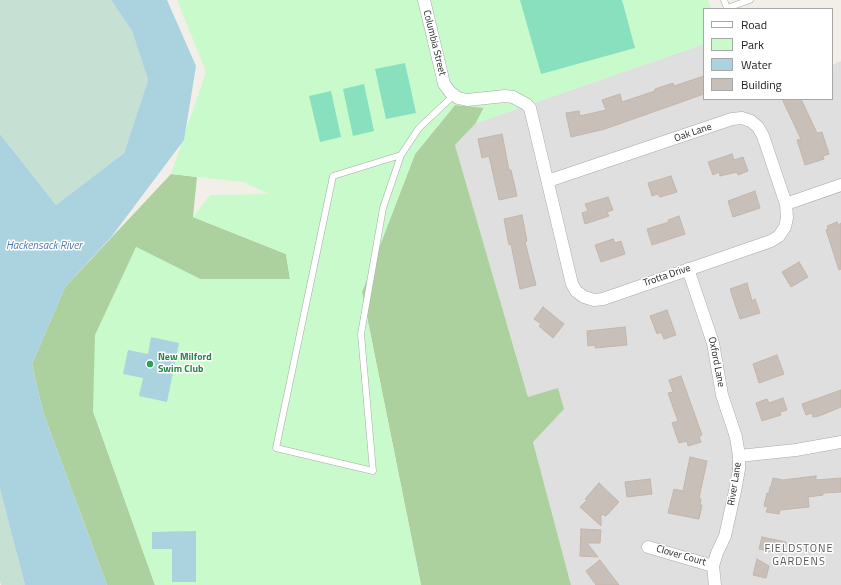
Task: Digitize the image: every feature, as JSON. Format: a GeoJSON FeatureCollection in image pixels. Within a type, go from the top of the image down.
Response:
{"type":"FeatureCollection","features":[{"type":"Feature","properties":{"kind":"street","name":"Columbia Street"},"geometry":{"type":"LineString","coordinates":[[424,0],[444,84],[454,95]]}},
{"type":"Feature","properties":{"kind":"street"},"geometry":{"type":"LineString","coordinates":[[454,95],[458,98],[467,100],[505,96],[513,97],[526,104],[530,108],[533,115],[548,181]]}},
{"type":"Feature","properties":{"kind":"street","name":"Oak Lane"},"geometry":{"type":"LineString","coordinates":[[548,181],[732,119],[742,118],[751,121],[758,127],[763,136],[786,204]]}},
{"type":"Feature","properties":{"kind":"street","name":"Trotta Drive"},"geometry":{"type":"LineString","coordinates":[[548,181],[572,284],[576,291],[584,298],[594,300],[603,299],[771,241],[779,236],[785,227],[787,218],[786,204]]}},
{"type":"Feature","properties":{"kind":"street"},"geometry":{"type":"LineString","coordinates":[[786,204],[841,185]]}},
{"type":"Feature","properties":{"kind":"street","name":"Oxford Lane"},"geometry":{"type":"LineString","coordinates":[[688,269],[716,352],[722,395],[736,437],[739,456]]}},
{"type":"Feature","properties":{"kind":"street","name":"River Lane"},"geometry":{"type":"LineString","coordinates":[[713,566],[725,536],[734,498],[739,469],[739,456],[796,450],[841,442]]}},
{"type":"Feature","properties":{"kind":"street","name":"Clover Court"},"geometry":{"type":"LineString","coordinates":[[648,547],[713,566]]}},
{"type":"Feature","properties":{"kind":"street"},"geometry":{"type":"LineString","coordinates":[[713,566],[715,585]]}},
{"type":"Feature","properties":{"kind":"lane"},"geometry":{"type":"LineString","coordinates":[[724,0],[727,8],[750,0]]}},
{"type":"Feature","properties":{"kind":"lane"},"geometry":{"type":"LineString","coordinates":[[401,155],[333,176],[276,448],[373,471],[361,334],[383,208],[401,155],[419,128],[454,95]]}},
{"type":"Feature","properties":{"kind":"shaded area"},"geometry":{"type":"Polygon","coordinates":[[[703,44],[703,100],[833,100],[833,65],[841,61],[841,585],[571,585],[533,442],[528,397],[455,145],[476,123],[703,44]]]}},
{"type":"Feature","properties":{"kind":"green space"},"geometry":{"type":"Polygon","coordinates":[[[0,0],[111,0],[132,31],[148,80],[124,153],[56,205],[0,134],[0,0]]]}},
{"type":"Feature","properties":{"kind":"green space"},"geometry":{"type":"Polygon","coordinates":[[[177,0],[708,0],[712,8],[703,8],[703,44],[476,123],[484,108],[455,105],[415,154],[362,292],[421,585],[155,585],[93,411],[95,335],[136,247],[200,279],[290,279],[286,254],[193,217],[210,195],[269,194],[243,182],[171,174],[206,72],[177,0]]]}},
{"type":"Feature","properties":{"kind":"green space"},"geometry":{"type":"Polygon","coordinates":[[[520,0],[622,0],[635,48],[541,74],[520,0]]]}},
{"type":"Feature","properties":{"kind":"green space"},"geometry":{"type":"Polygon","coordinates":[[[405,63],[416,113],[386,119],[375,69],[405,63]]]}},
{"type":"Feature","properties":{"kind":"green space"},"geometry":{"type":"Polygon","coordinates":[[[364,84],[374,131],[353,136],[343,89],[364,84]]]}},
{"type":"Feature","properties":{"kind":"green space"},"geometry":{"type":"Polygon","coordinates":[[[331,91],[341,137],[320,142],[309,96],[331,91]]]}},
{"type":"Feature","properties":{"kind":"green space"},"geometry":{"type":"Polygon","coordinates":[[[455,105],[484,107],[476,123],[455,145],[528,397],[558,388],[564,409],[533,442],[571,585],[421,585],[362,292],[415,154],[455,105]]]}},
{"type":"Feature","properties":{"kind":"green space"},"geometry":{"type":"Polygon","coordinates":[[[171,174],[197,177],[193,217],[286,254],[290,279],[200,279],[136,247],[93,411],[155,585],[107,585],[43,412],[32,364],[65,287],[171,174]]]}},
{"type":"Feature","properties":{"kind":"green space"},"geometry":{"type":"Polygon","coordinates":[[[0,489],[25,585],[1,585],[0,489]]]}},
{"type":"Feature","properties":{"kind":"water","name":"Hackensack River"},"geometry":{"type":"Polygon","coordinates":[[[111,0],[167,0],[196,66],[184,140],[112,236],[65,287],[32,364],[43,412],[107,585],[25,585],[0,489],[0,134],[56,205],[124,153],[148,80],[132,31],[111,0]]]}},
{"type":"Feature","properties":{"kind":"water","name":"New Milford Swim Club"},"geometry":{"type":"Polygon","coordinates":[[[151,337],[179,343],[167,402],[139,396],[143,378],[123,374],[128,350],[148,354],[151,337]]]}},
{"type":"Feature","properties":{"kind":"water"},"geometry":{"type":"Polygon","coordinates":[[[196,531],[196,582],[172,582],[172,549],[152,549],[152,532],[196,531]]]}},
{"type":"Feature","properties":{"kind":"building"},"geometry":{"type":"Polygon","coordinates":[[[703,76],[703,94],[605,129],[571,137],[566,113],[579,111],[580,116],[606,110],[602,100],[620,94],[622,102],[655,91],[655,89],[673,83],[674,86],[703,76]]]}},
{"type":"Feature","properties":{"kind":"building"},"geometry":{"type":"Polygon","coordinates":[[[782,100],[801,100],[817,133],[822,132],[829,154],[823,156],[824,159],[805,165],[797,140],[801,139],[782,100]]]}},
{"type":"Feature","properties":{"kind":"building"},"geometry":{"type":"Polygon","coordinates":[[[502,134],[509,170],[511,170],[517,196],[499,200],[489,156],[482,158],[478,139],[502,134]]]}},
{"type":"Feature","properties":{"kind":"building"},"geometry":{"type":"Polygon","coordinates":[[[732,154],[734,160],[743,157],[748,171],[738,175],[737,172],[720,176],[719,172],[713,175],[708,162],[732,154]]]}},
{"type":"Feature","properties":{"kind":"building"},"geometry":{"type":"Polygon","coordinates":[[[671,176],[677,192],[660,197],[658,194],[652,196],[648,183],[671,176]]]}},
{"type":"Feature","properties":{"kind":"building"},"geometry":{"type":"Polygon","coordinates":[[[755,191],[760,208],[733,217],[728,201],[755,191]]]}},
{"type":"Feature","properties":{"kind":"building"},"geometry":{"type":"Polygon","coordinates":[[[608,197],[613,210],[607,212],[609,216],[585,224],[582,213],[588,211],[585,204],[608,197]]]}},
{"type":"Feature","properties":{"kind":"building"},"geometry":{"type":"Polygon","coordinates":[[[522,215],[527,241],[525,242],[536,285],[520,289],[511,244],[509,245],[504,219],[522,215]]]}},
{"type":"Feature","properties":{"kind":"building"},"geometry":{"type":"Polygon","coordinates":[[[679,216],[685,234],[652,245],[647,229],[669,222],[668,220],[679,216]]]}},
{"type":"Feature","properties":{"kind":"building"},"geometry":{"type":"Polygon","coordinates":[[[837,222],[838,225],[841,223],[841,269],[839,270],[826,230],[828,229],[827,226],[837,222]]]}},
{"type":"Feature","properties":{"kind":"building"},"geometry":{"type":"Polygon","coordinates":[[[613,239],[615,243],[621,241],[625,254],[601,262],[595,245],[613,239]]]}},
{"type":"Feature","properties":{"kind":"building"},"geometry":{"type":"Polygon","coordinates":[[[799,262],[808,277],[791,287],[782,272],[799,262]]]}},
{"type":"Feature","properties":{"kind":"building"},"geometry":{"type":"Polygon","coordinates":[[[747,283],[752,301],[755,299],[760,313],[740,319],[730,289],[747,283]]]}},
{"type":"Feature","properties":{"kind":"building"},"geometry":{"type":"Polygon","coordinates":[[[543,307],[564,324],[553,338],[539,326],[541,324],[534,319],[543,307]]]}},
{"type":"Feature","properties":{"kind":"building"},"geometry":{"type":"Polygon","coordinates":[[[667,310],[676,335],[664,339],[661,332],[657,334],[650,316],[667,310]]]}},
{"type":"Feature","properties":{"kind":"building"},"geometry":{"type":"Polygon","coordinates":[[[625,327],[627,345],[595,348],[595,345],[588,346],[587,331],[625,327]]]}},
{"type":"Feature","properties":{"kind":"building"},"geometry":{"type":"Polygon","coordinates":[[[777,355],[784,374],[759,383],[753,364],[777,355]]]}},
{"type":"Feature","properties":{"kind":"building"},"geometry":{"type":"Polygon","coordinates":[[[681,376],[702,435],[699,437],[701,442],[688,446],[687,441],[679,443],[672,423],[678,421],[668,393],[673,392],[669,380],[681,376]]]}},
{"type":"Feature","properties":{"kind":"building"},"geometry":{"type":"Polygon","coordinates":[[[841,390],[841,407],[819,416],[813,417],[812,413],[806,415],[802,404],[841,390]]]}},
{"type":"Feature","properties":{"kind":"building"},"geometry":{"type":"Polygon","coordinates":[[[783,398],[787,410],[780,412],[781,415],[762,421],[756,403],[767,399],[769,403],[783,398]]]}},
{"type":"Feature","properties":{"kind":"building"},"geometry":{"type":"Polygon","coordinates":[[[690,457],[707,461],[699,498],[701,499],[700,505],[702,505],[699,519],[668,513],[674,489],[683,491],[690,457]]]}},
{"type":"Feature","properties":{"kind":"building"},"geometry":{"type":"Polygon","coordinates":[[[816,476],[816,480],[841,478],[841,492],[823,493],[823,495],[808,497],[809,507],[780,510],[779,514],[766,512],[768,507],[764,506],[773,478],[783,480],[816,476]]]}},
{"type":"Feature","properties":{"kind":"building"},"geometry":{"type":"Polygon","coordinates":[[[650,479],[652,494],[627,497],[625,482],[650,479]]]}},
{"type":"Feature","properties":{"kind":"building"},"geometry":{"type":"Polygon","coordinates":[[[599,483],[619,502],[606,516],[601,514],[601,526],[580,507],[599,483]]]}},
{"type":"Feature","properties":{"kind":"building"},"geometry":{"type":"Polygon","coordinates":[[[581,529],[601,530],[600,543],[587,543],[598,557],[580,556],[581,529]]]}},
{"type":"Feature","properties":{"kind":"building"},"geometry":{"type":"Polygon","coordinates":[[[762,537],[786,542],[783,554],[759,549],[762,537]]]}},
{"type":"Feature","properties":{"kind":"building"},"geometry":{"type":"Polygon","coordinates":[[[757,559],[769,566],[766,578],[753,575],[757,559]]]}},
{"type":"Feature","properties":{"kind":"building"},"geometry":{"type":"Polygon","coordinates":[[[600,560],[619,585],[596,585],[586,571],[600,560]]]}},
{"type":"Feature","properties":{"kind":"place","name":"New Milford Swim Club"},"geometry":{"type":"Point","coordinates":[150,364]}},
{"type":"Feature","properties":{"kind":"district","name":"FIELDSTONE GARDENS"},"geometry":{"type":"Point","coordinates":[799,555]}}]}
